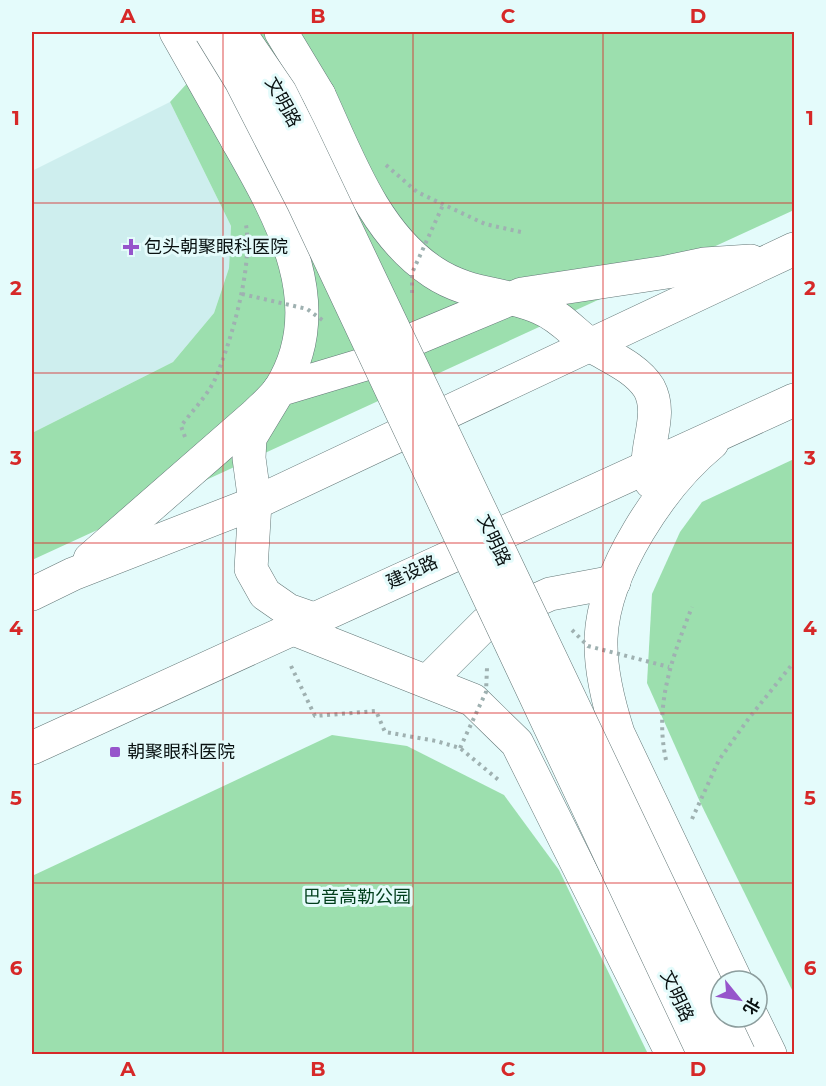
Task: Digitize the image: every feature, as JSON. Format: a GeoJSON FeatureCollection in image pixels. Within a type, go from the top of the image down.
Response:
{"type":"FeatureCollection","features":[{"type":"Feature","properties":{"kind":"main road"},"geometry":{"type":"LineString","coordinates":[[176,32],[237,140],[286,234],[300,281],[303,304],[300,337],[290,371],[250,438],[249,458],[255,503],[251,560],[253,577],[265,594],[326,644],[473,700],[518,743],[672,1054]]}},
{"type":"Feature","properties":{"kind":"main road","name":"文明路"},"geometry":{"type":"LineString","coordinates":[[211,32],[241,81],[303,202],[704,1054]]}},
{"type":"Feature","properties":{"kind":"main road","name":"文明路"},"geometry":{"type":"LineString","coordinates":[[239,32],[280,92],[294,120],[739,1054]]}},
{"type":"Feature","properties":{"kind":"main road","name":"文明路"},"geometry":{"type":"LineString","coordinates":[[281,32],[319,95],[367,196],[402,246],[448,282],[464,289],[507,298]]}},
{"type":"Feature","properties":{"kind":"main road"},"geometry":{"type":"LineString","coordinates":[[73,574],[255,416],[279,390],[369,363],[412,340],[507,298],[705,264],[783,254]]}},
{"type":"Feature","properties":{"kind":"main road"},"geometry":{"type":"LineString","coordinates":[[32,594],[73,574],[255,503],[783,254]]}},
{"type":"Feature","properties":{"kind":"main road"},"geometry":{"type":"LineString","coordinates":[[507,298],[549,312],[591,345],[639,375],[650,390],[654,415],[648,465],[653,495],[649,516]]}},
{"type":"Feature","properties":{"kind":"main road","name":"建设路"},"geometry":{"type":"LineString","coordinates":[[32,748],[734,425],[795,400]]}},
{"type":"Feature","properties":{"kind":"main road"},"geometry":{"type":"LineString","coordinates":[[730,969],[629,758],[606,692],[601,636],[607,602],[614,582],[630,547],[649,516],[677,479],[707,448],[734,425]]}},
{"type":"Feature","properties":{"kind":"main road"},"geometry":{"type":"LineString","coordinates":[[428,681],[486,623],[550,594],[614,582]]}},
{"type":"Feature","properties":{"kind":"main road"},"geometry":{"type":"LineString","coordinates":[[759,1029],[770,1054]]}},
{"type":"Feature","properties":{"kind":"path"},"geometry":{"type":"LineString","coordinates":[[384,163],[417,192],[484,224],[521,232]]}},
{"type":"Feature","properties":{"kind":"path"},"geometry":{"type":"LineString","coordinates":[[414,302],[410,284],[412,273],[443,205]]}},
{"type":"Feature","properties":{"kind":"path"},"geometry":{"type":"LineString","coordinates":[[189,447],[181,426],[216,380],[242,294],[248,235],[244,214]]}},
{"type":"Feature","properties":{"kind":"path"},"geometry":{"type":"LineString","coordinates":[[242,294],[307,309],[328,326]]}},
{"type":"Feature","properties":{"kind":"path"},"geometry":{"type":"LineString","coordinates":[[668,766],[661,723],[669,667],[692,607]]}},
{"type":"Feature","properties":{"kind":"path"},"geometry":{"type":"LineString","coordinates":[[568,626],[588,646],[669,667]]}},
{"type":"Feature","properties":{"kind":"path"},"geometry":{"type":"LineString","coordinates":[[460,748],[486,692],[489,679],[484,656]]}},
{"type":"Feature","properties":{"kind":"path"},"geometry":{"type":"LineString","coordinates":[[678,856],[692,818],[719,760],[749,718],[795,662]]}},
{"type":"Feature","properties":{"kind":"path"},"geometry":{"type":"LineString","coordinates":[[291,666],[315,716],[376,711],[385,732],[436,741],[460,748],[499,780]]}},
{"type":"Feature","properties":{"kind":"shaded area","name":"包头朝聚眼科医院"},"geometry":{"type":"Polygon","coordinates":[[[170,102],[231,226],[229,268],[214,313],[173,362],[32,433],[32,171],[170,102]]]}},
{"type":"Feature","properties":{"kind":"green space"},"geometry":{"type":"Polygon","coordinates":[[[234,32],[794,32],[794,210],[32,560],[32,433],[173,362],[214,313],[229,268],[231,226],[170,102],[234,32]]]}},
{"type":"Feature","properties":{"kind":"green space"},"geometry":{"type":"Polygon","coordinates":[[[794,459],[794,994],[700,802],[647,683],[652,594],[680,532],[702,502],[794,459]]]}},
{"type":"Feature","properties":{"kind":"green space","name":"巴音高勒公园"},"geometry":{"type":"Polygon","coordinates":[[[332,735],[407,746],[504,795],[559,870],[648,1054],[32,1054],[32,876],[332,735]]]}},
{"type":"Feature","properties":{"kind":"place","name":"包头朝聚眼科医院"},"geometry":{"type":"Point","coordinates":[131,247]}},
{"type":"Feature","properties":{"kind":"place","name":"朝聚眼科医院"},"geometry":{"type":"Point","coordinates":[115,752]}}]}
